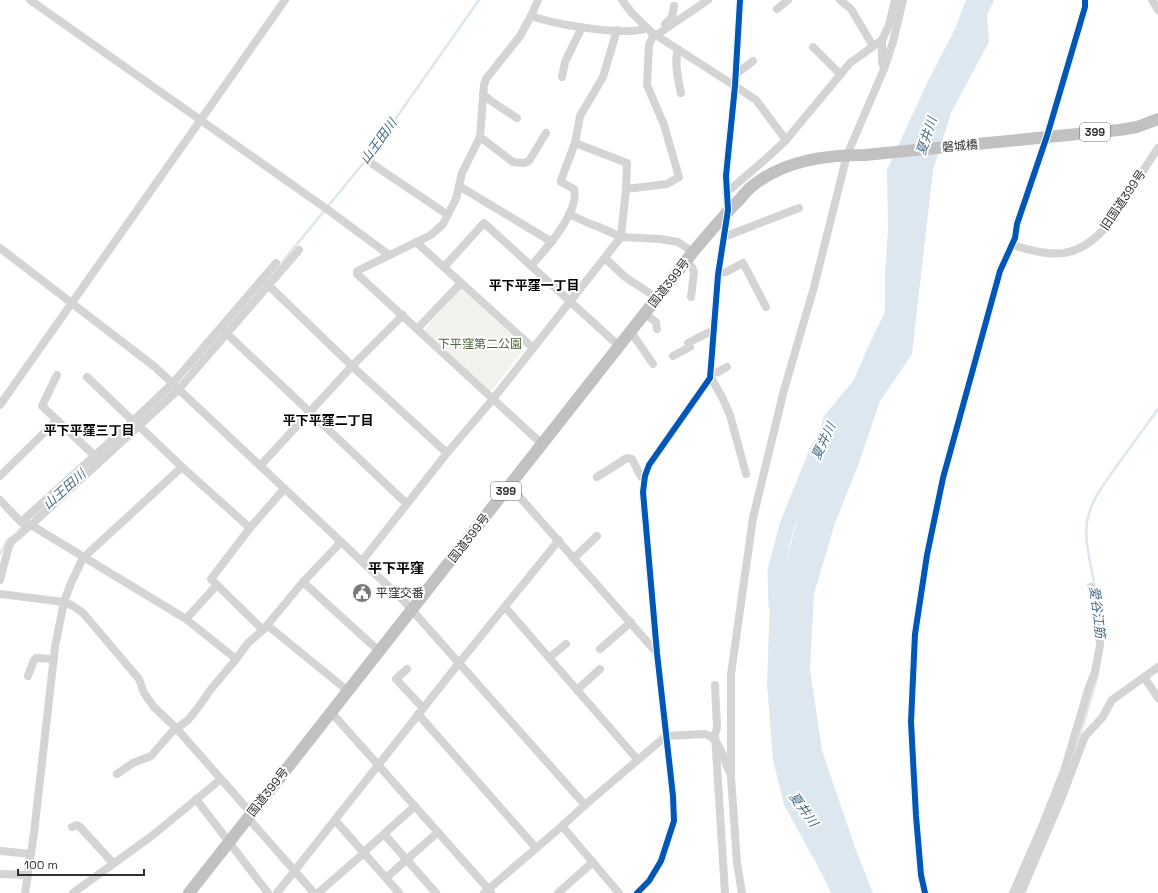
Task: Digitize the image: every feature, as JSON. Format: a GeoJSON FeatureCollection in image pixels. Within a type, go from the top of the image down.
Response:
{"type":"FeatureCollection","features":[{"type":"Feature","properties":{"kind":"highway","name":"399"},"geometry":{"type":"LineString","coordinates":[[1048,136],[1119,130],[1137,127],[1158,119]]}},
{"type":"Feature","properties":{"kind":"highway","name":"磐城橋"},"geometry":{"type":"LineString","coordinates":[[866,155],[1048,136]]}},
{"type":"Feature","properties":{"kind":"highway","name":"国道399号"},"geometry":{"type":"LineString","coordinates":[[189,893],[689,257],[728,210],[754,184],[776,170],[797,162],[847,155],[866,155]]}},
{"type":"Feature","properties":{"kind":"street"},"geometry":{"type":"LineString","coordinates":[[30,0],[326,208],[389,255]]}},
{"type":"Feature","properties":{"kind":"street"},"geometry":{"type":"LineString","coordinates":[[0,405],[284,0]]}},
{"type":"Feature","properties":{"kind":"street"},"geometry":{"type":"LineString","coordinates":[[538,0],[520,36],[486,79],[483,94],[480,136],[462,174],[456,199],[443,224],[431,235],[357,270],[357,274],[542,444]]}},
{"type":"Feature","properties":{"kind":"street"},"geometry":{"type":"LineString","coordinates":[[622,0],[631,12],[652,32],[756,100],[786,140]]}},
{"type":"Feature","properties":{"kind":"street"},"geometry":{"type":"LineString","coordinates":[[531,16],[582,27],[652,32],[708,0]]}},
{"type":"Feature","properties":{"kind":"street"},"geometry":{"type":"LineString","coordinates":[[637,893],[661,861],[674,821],[674,796],[657,653],[644,480],[649,465],[708,381],[710,374],[718,273],[728,210],[726,176],[736,74],[740,0]]}},
{"type":"Feature","properties":{"kind":"street"},"geometry":{"type":"LineString","coordinates":[[777,9],[790,0]]}},
{"type":"Feature","properties":{"kind":"street"},"geometry":{"type":"LineString","coordinates":[[840,0],[851,9],[873,46]]}},
{"type":"Feature","properties":{"kind":"street"},"geometry":{"type":"LineString","coordinates":[[884,69],[882,63],[882,40],[889,26],[895,0]]}},
{"type":"Feature","properties":{"kind":"street"},"geometry":{"type":"LineString","coordinates":[[742,893],[737,863],[731,774],[731,674],[753,518],[784,390],[814,287],[847,155],[884,69],[893,42],[903,0]]}},
{"type":"Feature","properties":{"kind":"street"},"geometry":{"type":"LineString","coordinates":[[925,893],[921,875],[916,816],[911,722],[915,634],[927,555],[943,478],[1000,271],[1015,238],[1017,224],[1048,136],[1086,0]]}},
{"type":"Feature","properties":{"kind":"street"},"geometry":{"type":"LineString","coordinates":[[1152,0],[1158,10]]}},
{"type":"Feature","properties":{"kind":"street"},"geometry":{"type":"LineString","coordinates":[[652,32],[672,18],[674,6]]}},
{"type":"Feature","properties":{"kind":"street"},"geometry":{"type":"LineString","coordinates":[[562,77],[565,62],[582,27]]}},
{"type":"Feature","properties":{"kind":"street"},"geometry":{"type":"LineString","coordinates":[[531,266],[552,242],[567,219],[573,204],[573,188],[560,181],[575,143],[580,116],[603,76],[616,30]]}},
{"type":"Feature","properties":{"kind":"street"},"geometry":{"type":"LineString","coordinates":[[626,189],[667,184],[678,177],[664,126],[646,85],[649,45],[652,38],[652,32]]}},
{"type":"Feature","properties":{"kind":"street"},"geometry":{"type":"LineString","coordinates":[[726,193],[768,158],[786,140],[850,62],[882,40]]}},
{"type":"Feature","properties":{"kind":"street"},"geometry":{"type":"LineString","coordinates":[[813,47],[840,74]]}},
{"type":"Feature","properties":{"kind":"street"},"geometry":{"type":"LineString","coordinates":[[678,49],[678,80],[681,93]]}},
{"type":"Feature","properties":{"kind":"street"},"geometry":{"type":"LineString","coordinates":[[736,74],[753,61]]}},
{"type":"Feature","properties":{"kind":"street"},"geometry":{"type":"LineString","coordinates":[[483,94],[517,118]]}},
{"type":"Feature","properties":{"kind":"street"},"geometry":{"type":"LineString","coordinates":[[480,136],[514,162],[524,163],[529,161],[546,133]]}},
{"type":"Feature","properties":{"kind":"street"},"geometry":{"type":"LineString","coordinates":[[362,561],[571,302],[621,237],[627,163],[575,143]]}},
{"type":"Feature","properties":{"kind":"street","name":"旧国道399号"},"geometry":{"type":"LineString","coordinates":[[1012,245],[1039,253],[1057,254],[1083,248],[1107,226],[1158,148]]}},
{"type":"Feature","properties":{"kind":"street"},"geometry":{"type":"LineString","coordinates":[[371,163],[448,215]]}},
{"type":"Feature","properties":{"kind":"street"},"geometry":{"type":"LineString","coordinates":[[459,186],[552,242]]}},
{"type":"Feature","properties":{"kind":"street"},"geometry":{"type":"LineString","coordinates":[[724,237],[799,208]]}},
{"type":"Feature","properties":{"kind":"street"},"geometry":{"type":"LineString","coordinates":[[569,214],[588,224],[599,227],[621,237],[660,239],[678,242],[689,257],[694,272],[691,297]]}},
{"type":"Feature","properties":{"kind":"street"},"geometry":{"type":"LineString","coordinates":[[444,267],[484,223],[619,346]]}},
{"type":"Feature","properties":{"kind":"street"},"geometry":{"type":"LineString","coordinates":[[416,242],[533,348]]}},
{"type":"Feature","properties":{"kind":"street"},"geometry":{"type":"LineString","coordinates":[[0,248],[155,367],[362,561],[412,610],[585,804]]}},
{"type":"Feature","properties":{"kind":"street"},"geometry":{"type":"LineString","coordinates":[[21,522],[97,459],[175,387],[265,282],[299,250]]}},
{"type":"Feature","properties":{"kind":"street"},"geometry":{"type":"LineString","coordinates":[[605,258],[625,277],[658,298]]}},
{"type":"Feature","properties":{"kind":"street"},"geometry":{"type":"LineString","coordinates":[[265,282],[276,263]]}},
{"type":"Feature","properties":{"kind":"street"},"geometry":{"type":"LineString","coordinates":[[718,273],[726,272],[743,263],[766,307]]}},
{"type":"Feature","properties":{"kind":"street"},"geometry":{"type":"LineString","coordinates":[[265,282],[352,366],[447,454]]}},
{"type":"Feature","properties":{"kind":"street"},"geometry":{"type":"LineString","coordinates":[[417,329],[461,282]]}},
{"type":"Feature","properties":{"kind":"street"},"geometry":{"type":"LineString","coordinates":[[645,314],[656,322],[657,329]]}},
{"type":"Feature","properties":{"kind":"street"},"geometry":{"type":"LineString","coordinates":[[260,466],[352,366],[403,315]]}},
{"type":"Feature","properties":{"kind":"street"},"geometry":{"type":"LineString","coordinates":[[672,356],[690,347],[688,343],[713,330]]}},
{"type":"Feature","properties":{"kind":"street"},"geometry":{"type":"LineString","coordinates":[[223,331],[407,504]]}},
{"type":"Feature","properties":{"kind":"street"},"geometry":{"type":"LineString","coordinates":[[631,332],[653,364]]}},
{"type":"Feature","properties":{"kind":"street"},"geometry":{"type":"LineString","coordinates":[[710,374],[727,367]]}},
{"type":"Feature","properties":{"kind":"street"},"geometry":{"type":"LineString","coordinates":[[710,374],[730,415],[746,474]]}},
{"type":"Feature","properties":{"kind":"street"},"geometry":{"type":"LineString","coordinates":[[57,375],[42,406],[97,459]]}},
{"type":"Feature","properties":{"kind":"street"},"geometry":{"type":"LineString","coordinates":[[87,377],[182,467],[250,528]]}},
{"type":"Feature","properties":{"kind":"street"},"geometry":{"type":"LineString","coordinates":[[0,476],[57,420]]}},
{"type":"Feature","properties":{"kind":"street"},"geometry":{"type":"LineString","coordinates":[[597,477],[627,458],[632,459],[644,480]]}},
{"type":"Feature","properties":{"kind":"street"},"geometry":{"type":"LineString","coordinates":[[0,580],[9,546],[12,541],[97,459]]}},
{"type":"Feature","properties":{"kind":"street"},"geometry":{"type":"LineString","coordinates":[[25,893],[31,854],[55,647],[64,602],[83,558],[182,467]]}},
{"type":"Feature","properties":{"kind":"street"},"geometry":{"type":"LineString","coordinates":[[510,486],[657,653]]}},
{"type":"Feature","properties":{"kind":"street"},"geometry":{"type":"LineString","coordinates":[[284,489],[250,528],[211,579],[265,627],[348,691]]}},
{"type":"Feature","properties":{"kind":"street"},"geometry":{"type":"LineString","coordinates":[[0,500],[21,522],[30,525],[186,619],[236,659]]}},
{"type":"Feature","properties":{"kind":"street"},"geometry":{"type":"LineString","coordinates":[[574,558],[597,536]]}},
{"type":"Feature","properties":{"kind":"street"},"geometry":{"type":"LineString","coordinates":[[277,893],[459,663],[559,540]]}},
{"type":"Feature","properties":{"kind":"street"},"geometry":{"type":"LineString","coordinates":[[117,774],[133,763],[151,756],[171,733],[197,710],[211,689],[248,643],[265,627],[303,582],[341,542]]}},
{"type":"Feature","properties":{"kind":"street"},"geometry":{"type":"LineString","coordinates":[[303,582],[379,651]]}},
{"type":"Feature","properties":{"kind":"street"},"geometry":{"type":"LineString","coordinates":[[186,619],[217,585]]}},
{"type":"Feature","properties":{"kind":"street"},"geometry":{"type":"LineString","coordinates":[[1013,893],[1043,824],[1064,770],[1095,672],[1100,645],[1091,587]]}},
{"type":"Feature","properties":{"kind":"street"},"geometry":{"type":"LineString","coordinates":[[0,594],[64,602],[73,606],[88,618],[139,679],[144,693],[154,707],[221,779],[294,871],[314,893]]}},
{"type":"Feature","properties":{"kind":"street"},"geometry":{"type":"LineString","coordinates":[[505,607],[637,759]]}},
{"type":"Feature","properties":{"kind":"street"},"geometry":{"type":"LineString","coordinates":[[600,649],[630,622]]}},
{"type":"Feature","properties":{"kind":"street"},"geometry":{"type":"LineString","coordinates":[[549,658],[566,644]]}},
{"type":"Feature","properties":{"kind":"street"},"geometry":{"type":"LineString","coordinates":[[28,676],[36,658],[54,659]]}},
{"type":"Feature","properties":{"kind":"street"},"geometry":{"type":"LineString","coordinates":[[1021,893],[1062,797],[1078,756],[1082,740],[1087,732],[1102,718],[1112,700],[1158,667]]}},
{"type":"Feature","properties":{"kind":"street"},"geometry":{"type":"LineString","coordinates":[[407,669],[396,679],[536,848]]}},
{"type":"Feature","properties":{"kind":"street"},"geometry":{"type":"LineString","coordinates":[[577,690],[600,669]]}},
{"type":"Feature","properties":{"kind":"street"},"geometry":{"type":"LineString","coordinates":[[1144,677],[1158,698]]}},
{"type":"Feature","properties":{"kind":"street"},"geometry":{"type":"LineString","coordinates":[[715,685],[717,728],[715,734],[725,893]]}},
{"type":"Feature","properties":{"kind":"street"},"geometry":{"type":"LineString","coordinates":[[332,712],[438,832],[488,892],[585,804],[666,736],[705,734],[716,740],[731,774]]}},
{"type":"Feature","properties":{"kind":"street"},"geometry":{"type":"LineString","coordinates":[[73,893],[153,835],[221,779]]}},
{"type":"Feature","properties":{"kind":"street"},"geometry":{"type":"LineString","coordinates":[[196,799],[268,893]]}},
{"type":"Feature","properties":{"kind":"street"},"geometry":{"type":"LineString","coordinates":[[318,893],[415,806]]}},
{"type":"Feature","properties":{"kind":"street"},"geometry":{"type":"LineString","coordinates":[[335,820],[399,893]]}},
{"type":"Feature","properties":{"kind":"street"},"geometry":{"type":"LineString","coordinates":[[72,826],[78,825],[113,863]]}},
{"type":"Feature","properties":{"kind":"street"},"geometry":{"type":"LineString","coordinates":[[562,826],[619,893]]}},
{"type":"Feature","properties":{"kind":"street"},"geometry":{"type":"LineString","coordinates":[[386,878],[438,832]]}},
{"type":"Feature","properties":{"kind":"street"},"geometry":{"type":"LineString","coordinates":[[384,834],[436,893]]}},
{"type":"Feature","properties":{"kind":"street"},"geometry":{"type":"LineString","coordinates":[[0,851],[31,854]]}},
{"type":"Feature","properties":{"kind":"street"},"geometry":{"type":"LineString","coordinates":[[558,893],[593,862]]}},
{"type":"Feature","properties":{"kind":"street"},"geometry":{"type":"LineString","coordinates":[[0,874],[28,875]]}},
{"type":"Feature","properties":{"kind":"street"},"geometry":{"type":"LineString","coordinates":[[645,884],[648,893]]}},
{"type":"Feature","properties":{"kind":"green space","name":"下平窪第二公園"},"geometry":{"type":"Polygon","coordinates":[[[460,288],[524,346],[524,349],[492,390],[489,390],[424,330],[460,288]]]}},
{"type":"Feature","properties":{"kind":"water"},"geometry":{"type":"Polygon","coordinates":[[[966,0],[994,0],[987,15],[989,42],[951,113],[933,170],[912,354],[880,401],[859,463],[835,523],[814,594],[810,669],[822,751],[856,850],[873,893],[831,893],[784,805],[773,760],[767,684],[770,599],[790,547],[824,416],[854,380],[885,312],[885,275],[888,229],[887,170],[928,81],[955,29],[966,0]]]}},
{"type":"Feature","properties":{"kind":"waterway","name":"山王田川"},"geometry":{"type":"LineString","coordinates":[[270,277],[370,155],[479,0]]}},
{"type":"Feature","properties":{"kind":"waterway","name":"山王田川"},"geometry":{"type":"LineString","coordinates":[[227,327],[261,287]]}},
{"type":"Feature","properties":{"kind":"waterway","name":"山王田川"},"geometry":{"type":"LineString","coordinates":[[190,369],[220,334]]}},
{"type":"Feature","properties":{"kind":"waterway","name":"愛谷江筋"},"geometry":{"type":"LineString","coordinates":[[1095,589],[1086,530],[1091,508],[1105,483],[1158,409]]}},
{"type":"Feature","properties":{"kind":"waterway","name":"夏井川"},"geometry":{"type":"LineString","coordinates":[[776,605],[775,571],[787,525],[819,446]]}},
{"type":"Feature","properties":{"kind":"waterway","name":"山王田川"},"geometry":{"type":"LineString","coordinates":[[34,516],[93,462]]}},
{"type":"Feature","properties":{"kind":"waterway","name":"山王田川"},"geometry":{"type":"LineString","coordinates":[[18,531],[22,527]]}},
{"type":"Feature","properties":{"kind":"waterway","name":"山王田川"},"geometry":{"type":"LineString","coordinates":[[0,554],[10,538]]}},
{"type":"Feature","properties":{"kind":"waterway","name":"愛谷江筋"},"geometry":{"type":"LineString","coordinates":[[1097,598],[1101,620]]}},
{"type":"Feature","properties":{"kind":"waterway","name":"愛谷江筋"},"geometry":{"type":"LineString","coordinates":[[1072,762],[1098,675]]}},
{"type":"Feature","properties":{"kind":"cycle path"},"geometry":{"type":"LineString","coordinates":[[637,893],[649,881],[661,861],[674,821],[673,796],[657,653],[643,492],[645,476],[649,465],[710,378],[718,275],[728,210],[726,176],[735,86],[740,0]]}},
{"type":"Feature","properties":{"kind":"cycle path"},"geometry":{"type":"LineString","coordinates":[[925,893],[921,875],[916,816],[911,722],[915,634],[927,555],[943,478],[1000,271],[1015,238],[1017,224],[1047,136],[1085,7],[1085,0]]}},
{"type":"Feature","properties":{"kind":"place","name":"平窪交番"},"geometry":{"type":"Point","coordinates":[362,593]}},
{"type":"Feature","properties":{"kind":"district","name":"平下平窪一丁目"},"geometry":{"type":"Point","coordinates":[534,285]}},
{"type":"Feature","properties":{"kind":"district","name":"平下平窪二丁目"},"geometry":{"type":"Point","coordinates":[328,420]}},
{"type":"Feature","properties":{"kind":"district","name":"平下平窪三丁目"},"geometry":{"type":"Point","coordinates":[89,430]}},
{"type":"Feature","properties":{"kind":"district","name":"平下平窪"},"geometry":{"type":"Point","coordinates":[396,568]}}]}
